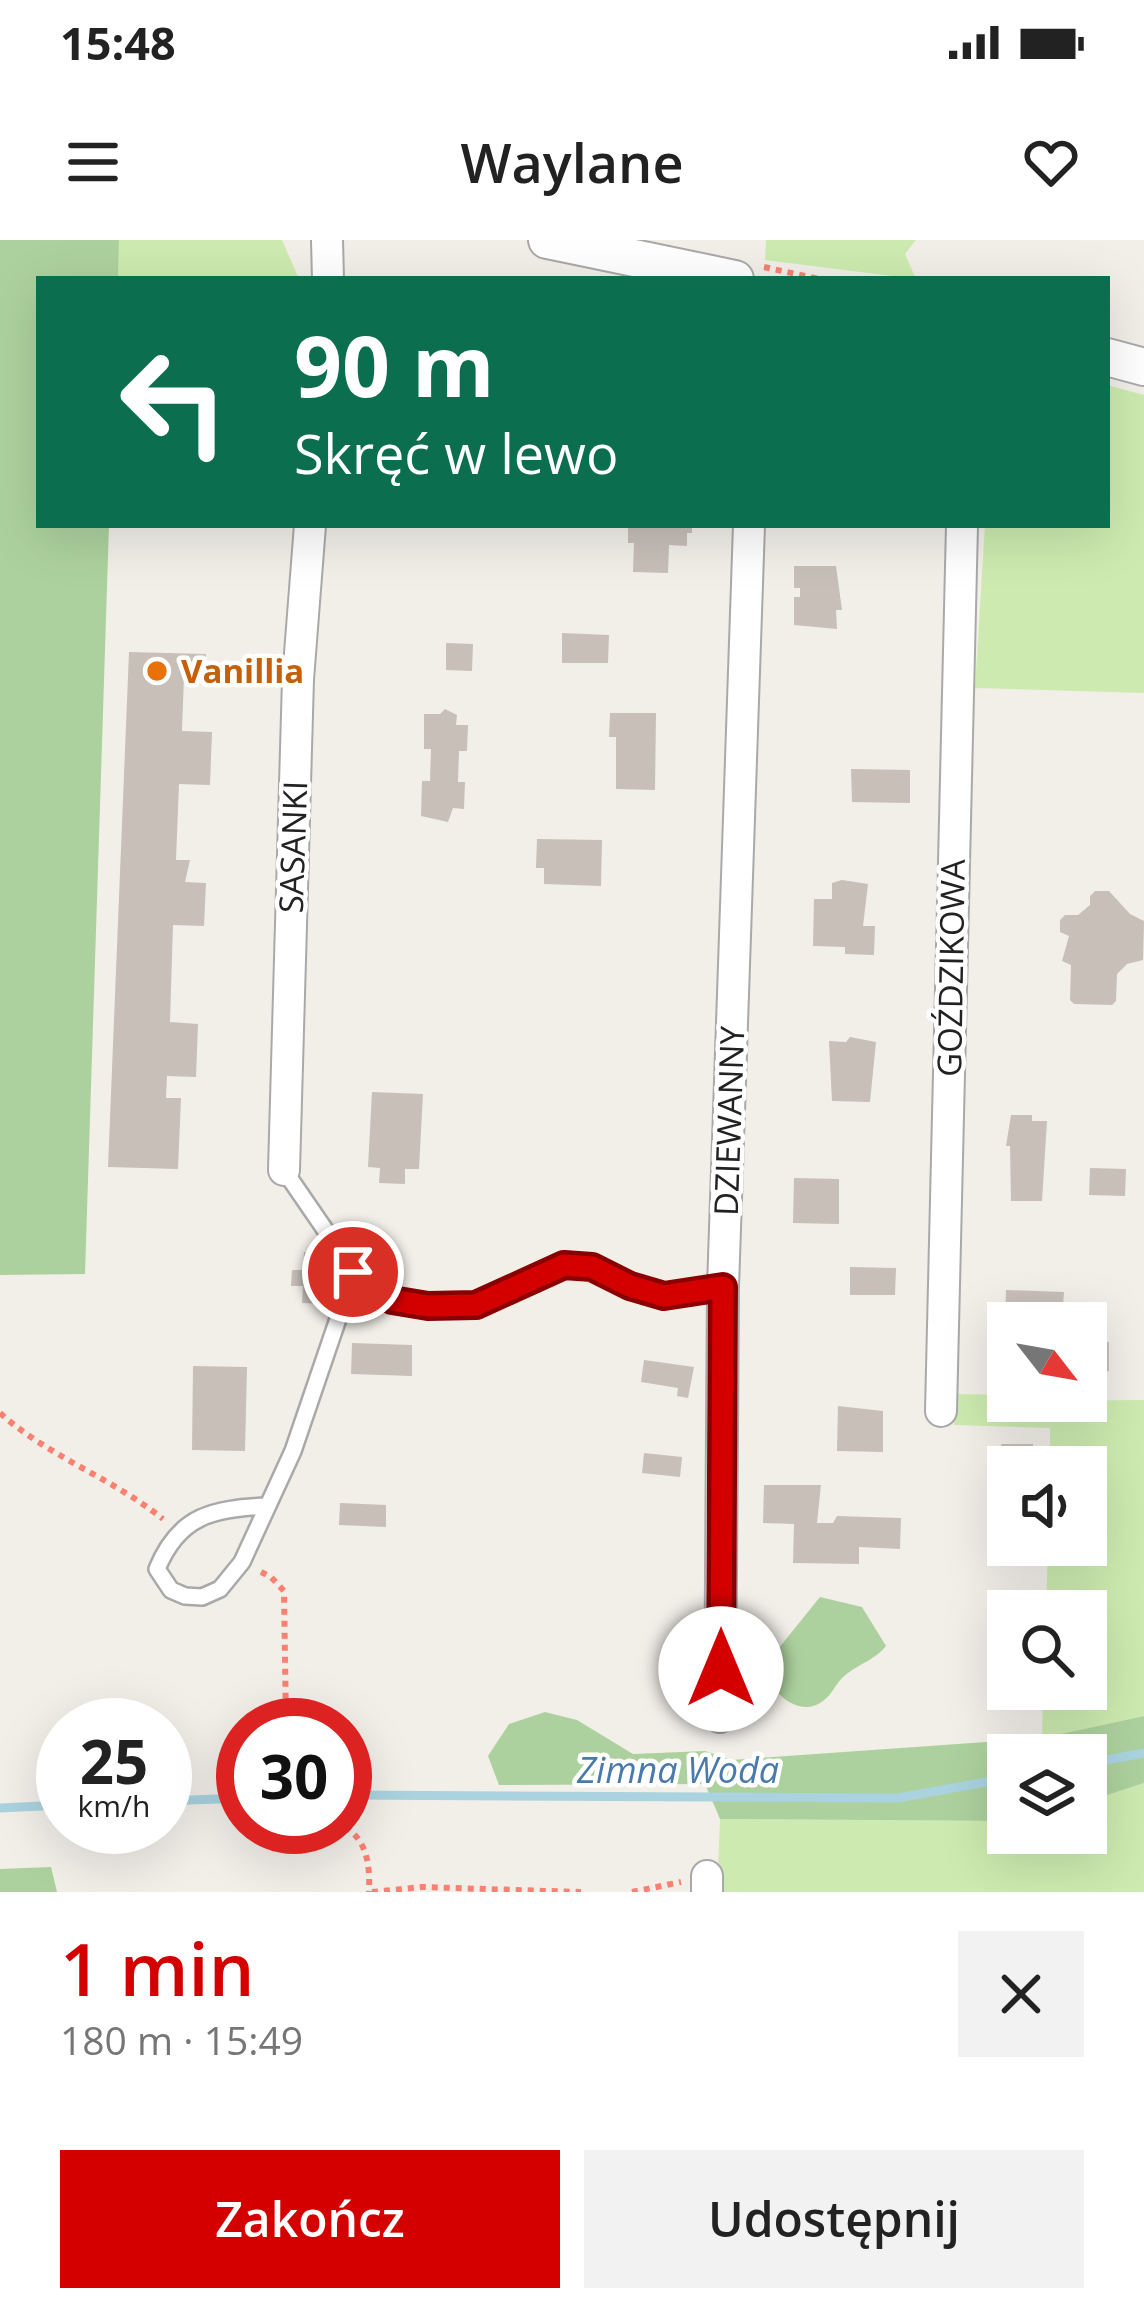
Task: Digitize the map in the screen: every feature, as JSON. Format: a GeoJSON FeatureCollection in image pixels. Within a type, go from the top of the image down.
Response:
{"type":"FeatureCollection","features":[{"type":"Feature","properties":{"kind":"street"},"geometry":{"type":"LineString","coordinates":[[327,240],[328,276]]}},
{"type":"Feature","properties":{"kind":"street"},"geometry":{"type":"LineString","coordinates":[[547,240],[721,276]]}},
{"type":"Feature","properties":{"kind":"street"},"geometry":{"type":"LineString","coordinates":[[1110,358],[1144,367]]}},
{"type":"Feature","properties":{"kind":"street","name":"SASANKI"},"geometry":{"type":"LineString","coordinates":[[284,1170],[298,680],[310,528]]}},
{"type":"Feature","properties":{"kind":"street","name":"DZIEWANNY"},"geometry":{"type":"LineString","coordinates":[[720,1717],[723,1287],[749,528]]}},
{"type":"Feature","properties":{"kind":"street","name":"GOŹDZIKOWA"},"geometry":{"type":"LineString","coordinates":[[940,1411],[962,528]]}},
{"type":"Feature","properties":{"kind":"lane"},"geometry":{"type":"LineString","coordinates":[[284,1170],[353,1272],[392,1300],[428,1306],[476,1305],[564,1265],[592,1267],[664,1296],[723,1287]]}},
{"type":"Feature","properties":{"kind":"lane"},"geometry":{"type":"LineString","coordinates":[[266,1506],[219,1509],[179,1532],[158,1569],[171,1590],[202,1597],[220,1589],[242,1562],[293,1451],[353,1272]]}},
{"type":"Feature","properties":{"kind":"path"},"geometry":{"type":"LineString","coordinates":[[0,1413],[69,1464],[134,1496],[179,1532]]}},
{"type":"Feature","properties":{"kind":"path"},"geometry":{"type":"LineString","coordinates":[[242,1562],[272,1577],[284,1592],[286,1698]]}},
{"type":"Feature","properties":{"kind":"path"},"geometry":{"type":"LineString","coordinates":[[365,1854],[371,1892],[422,1887],[581,1892]]}},
{"type":"Feature","properties":{"kind":"path"},"geometry":{"type":"LineString","coordinates":[[632,1892],[707,1884]]}},
{"type":"Feature","properties":{"kind":"green space"},"geometry":{"type":"Polygon","coordinates":[[[0,240],[119,240],[118,276],[36,276],[36,528],[109,528],[85,1274],[0,1275],[0,240]]]}},
{"type":"Feature","properties":{"kind":"green space"},"geometry":{"type":"Polygon","coordinates":[[[119,240],[282,240],[298,276],[118,276],[119,240]]]}},
{"type":"Feature","properties":{"kind":"green space"},"geometry":{"type":"Polygon","coordinates":[[[766,240],[916,240],[905,254],[915,276],[765,260],[766,240]]]}},
{"type":"Feature","properties":{"kind":"green space"},"geometry":{"type":"Polygon","coordinates":[[[1110,386],[1144,395],[1144,693],[975,688],[985,528],[1110,528],[1110,386]]]}},
{"type":"Feature","properties":{"kind":"green space"},"geometry":{"type":"Polygon","coordinates":[[[955,1394],[987,1395],[987,1422],[1107,1422],[1107,1400],[1144,1400],[1144,1716],[1042,1734],[1043,1710],[1107,1710],[1107,1590],[1047,1590],[1047,1566],[1107,1566],[1107,1446],[1050,1446],[1050,1428],[954,1425],[955,1394]]]}},
{"type":"Feature","properties":{"kind":"green space"},"geometry":{"type":"Polygon","coordinates":[[[820,1597],[862,1607],[886,1646],[844,1676],[823,1701],[805,1707],[780,1695],[765,1672],[770,1659],[820,1597]]]}},
{"type":"Feature","properties":{"kind":"green space"},"geometry":{"type":"Polygon","coordinates":[[[545,1712],[577,1720],[633,1754],[705,1751],[731,1760],[987,1742],[987,1821],[720,1819],[705,1784],[499,1785],[488,1756],[509,1724],[545,1712]]]}},
{"type":"Feature","properties":{"kind":"green space"},"geometry":{"type":"Polygon","coordinates":[[[1144,1716],[1144,1783],[1107,1795],[1107,1734],[1061,1734],[1144,1716]]]}},
{"type":"Feature","properties":{"kind":"green space"},"geometry":{"type":"Polygon","coordinates":[[[1144,1783],[1144,1892],[717,1892],[720,1819],[987,1821],[987,1854],[1107,1854],[1107,1795],[1144,1783]]]}},
{"type":"Feature","properties":{"kind":"green space"},"geometry":{"type":"Polygon","coordinates":[[[51,1867],[57,1892],[0,1892],[0,1869],[51,1867]]]}},
{"type":"Feature","properties":{"kind":"building"},"geometry":{"type":"Polygon","coordinates":[[[628,528],[692,528],[687,546],[669,545],[668,573],[633,572],[634,543],[628,543],[628,528]]]}},
{"type":"Feature","properties":{"kind":"building"},"geometry":{"type":"Polygon","coordinates":[[[794,566],[836,566],[842,610],[836,610],[837,629],[794,625],[794,597],[800,597],[800,588],[794,588],[794,566]]]}},
{"type":"Feature","properties":{"kind":"building"},"geometry":{"type":"Polygon","coordinates":[[[562,633],[609,635],[608,663],[562,663],[562,633]]]}},
{"type":"Feature","properties":{"kind":"building"},"geometry":{"type":"Polygon","coordinates":[[[446,643],[473,644],[472,671],[446,670],[446,643]]]}},
{"type":"Feature","properties":{"kind":"building"},"geometry":{"type":"Polygon","coordinates":[[[129,652],[206,654],[205,676],[184,676],[182,731],[212,732],[210,785],[179,784],[176,860],[190,860],[185,882],[206,883],[204,926],[173,925],[170,1022],[198,1024],[196,1077],[167,1076],[166,1098],[181,1098],[178,1169],[108,1167],[129,652]]]}},
{"type":"Feature","properties":{"kind":"building"},"geometry":{"type":"Polygon","coordinates":[[[445,709],[457,715],[456,725],[468,725],[467,751],[459,751],[458,782],[465,782],[464,809],[453,808],[448,822],[421,816],[422,781],[430,781],[431,749],[424,749],[424,714],[440,714],[445,709]]]}},
{"type":"Feature","properties":{"kind":"building"},"geometry":{"type":"Polygon","coordinates":[[[610,713],[656,713],[655,790],[616,789],[616,737],[609,737],[610,713]]]}},
{"type":"Feature","properties":{"kind":"building"},"geometry":{"type":"Polygon","coordinates":[[[851,769],[910,770],[910,803],[852,802],[851,769]]]}},
{"type":"Feature","properties":{"kind":"building"},"geometry":{"type":"Polygon","coordinates":[[[537,839],[602,840],[601,886],[544,884],[544,868],[536,868],[537,839]]]}},
{"type":"Feature","properties":{"kind":"building"},"geometry":{"type":"Polygon","coordinates":[[[832,883],[868,884],[863,926],[875,926],[874,955],[845,954],[845,947],[813,946],[814,899],[832,899],[832,883]]]}},
{"type":"Feature","properties":{"kind":"building"},"geometry":{"type":"Polygon","coordinates":[[[1095,891],[1109,891],[1130,914],[1144,921],[1143,960],[1127,964],[1117,974],[1112,1005],[1074,1004],[1070,1000],[1071,965],[1062,961],[1069,936],[1060,932],[1060,920],[1078,915],[1090,905],[1095,891]]]}},
{"type":"Feature","properties":{"kind":"building"},"geometry":{"type":"Polygon","coordinates":[[[850,1037],[876,1042],[870,1102],[832,1101],[829,1041],[846,1042],[850,1037]]]}},
{"type":"Feature","properties":{"kind":"building"},"geometry":{"type":"Polygon","coordinates":[[[372,1092],[423,1094],[419,1169],[405,1169],[405,1184],[379,1183],[380,1168],[368,1167],[372,1092]]]}},
{"type":"Feature","properties":{"kind":"building"},"geometry":{"type":"Polygon","coordinates":[[[1011,1115],[1047,1121],[1042,1201],[1011,1201],[1010,1146],[1006,1146],[1011,1115]]]}},
{"type":"Feature","properties":{"kind":"building"},"geometry":{"type":"Polygon","coordinates":[[[1090,1168],[1126,1169],[1125,1196],[1089,1195],[1090,1168]]]}},
{"type":"Feature","properties":{"kind":"building"},"geometry":{"type":"Polygon","coordinates":[[[794,1178],[839,1179],[839,1224],[793,1223],[794,1178]]]}},
{"type":"Feature","properties":{"kind":"building"},"geometry":{"type":"Polygon","coordinates":[[[304,1252],[325,1253],[323,1304],[302,1303],[303,1286],[291,1286],[292,1270],[303,1270],[304,1252]]]}},
{"type":"Feature","properties":{"kind":"building"},"geometry":{"type":"Polygon","coordinates":[[[850,1267],[896,1268],[895,1295],[850,1295],[850,1267]]]}},
{"type":"Feature","properties":{"kind":"building"},"geometry":{"type":"Polygon","coordinates":[[[1006,1290],[1064,1292],[1063,1302],[1006,1302],[1006,1290]]]}},
{"type":"Feature","properties":{"kind":"building"},"geometry":{"type":"Polygon","coordinates":[[[352,1343],[412,1345],[412,1376],[351,1374],[352,1343]]]}},
{"type":"Feature","properties":{"kind":"building"},"geometry":{"type":"Polygon","coordinates":[[[644,1360],[694,1367],[688,1398],[677,1396],[678,1388],[641,1382],[644,1360]]]}},
{"type":"Feature","properties":{"kind":"building"},"geometry":{"type":"Polygon","coordinates":[[[193,1366],[247,1367],[245,1451],[192,1450],[193,1366]]]}},
{"type":"Feature","properties":{"kind":"building"},"geometry":{"type":"Polygon","coordinates":[[[838,1406],[883,1411],[883,1452],[837,1451],[838,1406]]]}},
{"type":"Feature","properties":{"kind":"building"},"geometry":{"type":"Polygon","coordinates":[[[644,1453],[682,1457],[680,1477],[642,1473],[644,1453]]]}},
{"type":"Feature","properties":{"kind":"building"},"geometry":{"type":"Polygon","coordinates":[[[764,1485],[821,1485],[817,1523],[833,1523],[837,1516],[901,1518],[900,1549],[859,1547],[859,1564],[793,1563],[794,1524],[763,1523],[764,1485]]]}},
{"type":"Feature","properties":{"kind":"building"},"geometry":{"type":"Polygon","coordinates":[[[340,1503],[386,1505],[386,1527],[339,1525],[340,1503]]]}},
{"type":"Feature","properties":{"kind":"waterway","name":"Zimna Woda"},"geometry":{"type":"LineString","coordinates":[[1107,1760],[1144,1753]]}},
{"type":"Feature","properties":{"kind":"waterway","name":"Zimna Woda"},"geometry":{"type":"LineString","coordinates":[[372,1795],[898,1798],[987,1782]]}},
{"type":"Feature","properties":{"kind":"waterway","name":"Zimna Woda"},"geometry":{"type":"LineString","coordinates":[[192,1800],[216,1799]]}},
{"type":"Feature","properties":{"kind":"waterway","name":"Zimna Woda"},"geometry":{"type":"LineString","coordinates":[[0,1808],[36,1806]]}},
{"type":"Feature","properties":{"kind":"place","name":"Vanillia"},"geometry":{"type":"Point","coordinates":[157,671]}},
{"type":"Feature","properties":{"kind":"route"},"geometry":{"type":"LineString","coordinates":[[353,1272],[392,1300],[428,1306],[476,1305],[564,1265],[592,1267],[664,1296],[723,1287],[721,1669]]}}]}
